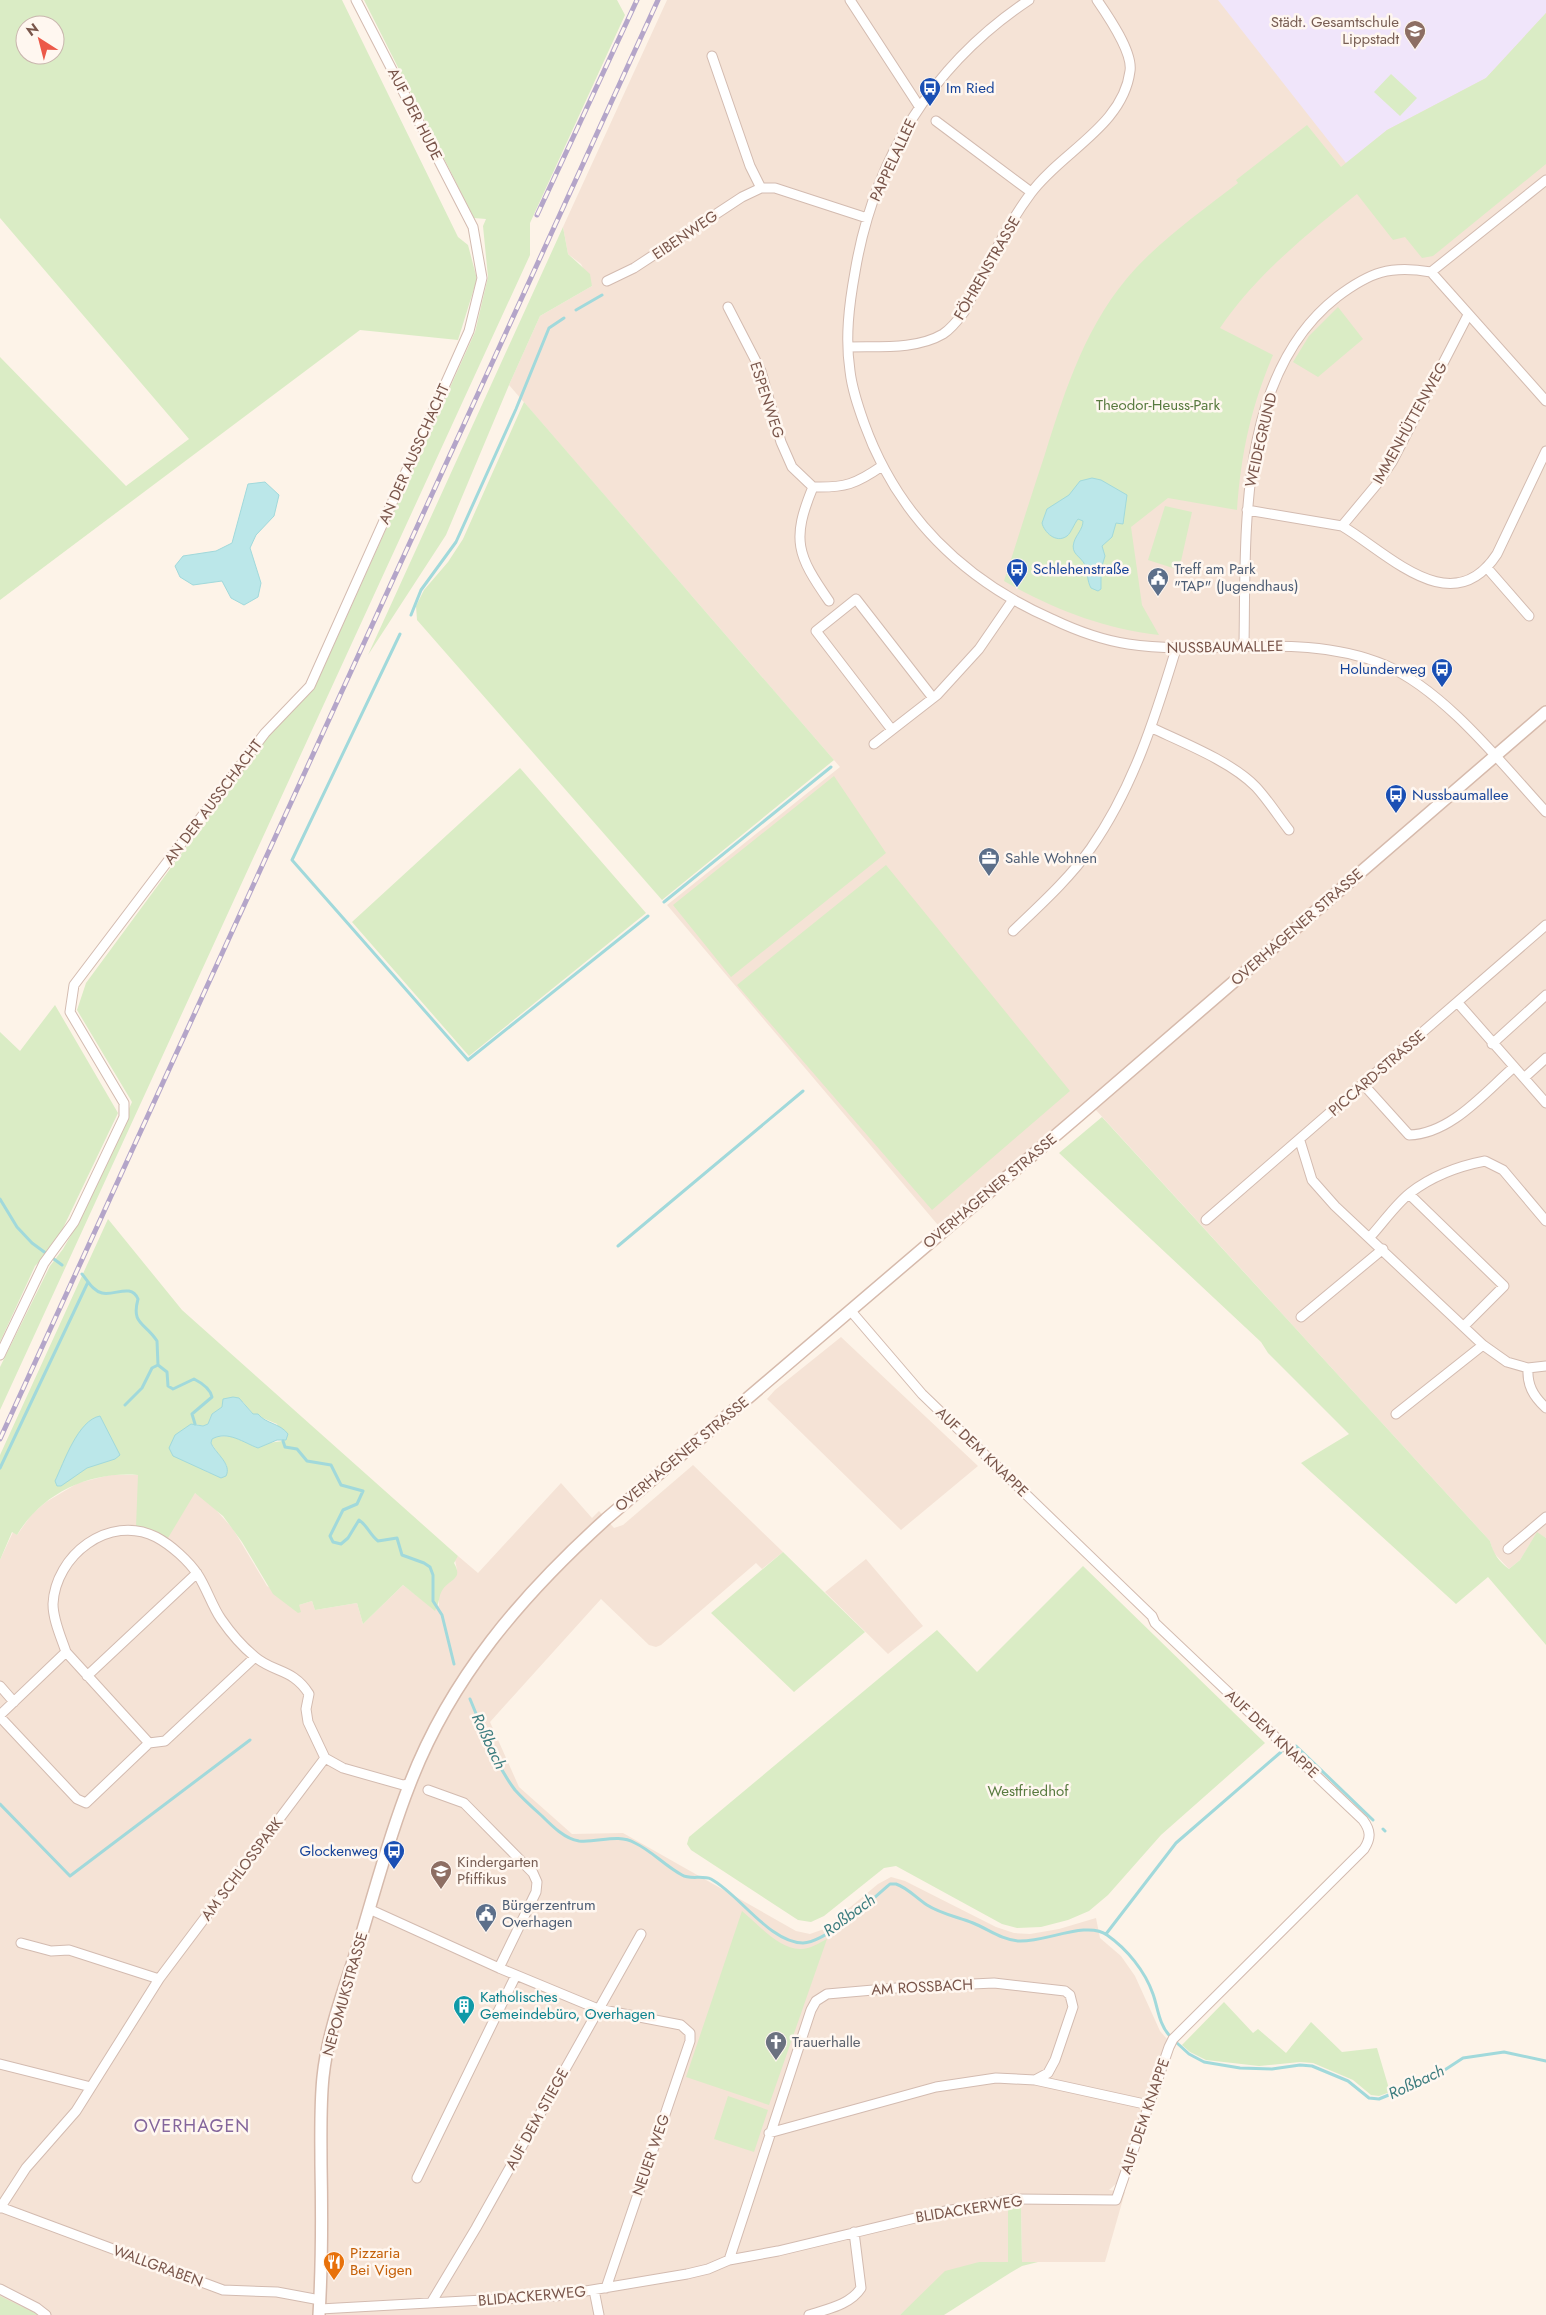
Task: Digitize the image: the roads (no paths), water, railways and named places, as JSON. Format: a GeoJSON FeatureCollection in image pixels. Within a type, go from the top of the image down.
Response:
{"type":"FeatureCollection","features":[{"type":"Feature","properties":{"kind":"main road","name":"OVERHAGENER STRASSE"},"geometry":{"type":"LineString","coordinates":[[456,1691],[500,1628],[559,1562],[1546,712]]}},
{"type":"Feature","properties":{"kind":"main road","name":"NEPOMUKSTRASSE"},"geometry":{"type":"LineString","coordinates":[[320,2308],[323,2077],[329,2044],[409,1784],[433,1733],[456,1691]]}},
{"type":"Feature","properties":{"kind":"street","name":"AUF DER HUDE"},"geometry":{"type":"LineString","coordinates":[[356,0],[473,228]]}},
{"type":"Feature","properties":{"kind":"street"},"geometry":{"type":"LineString","coordinates":[[850,0],[919,106]]}},
{"type":"Feature","properties":{"kind":"street","name":"PAPPELALLEE"},"geometry":{"type":"LineString","coordinates":[[867,218],[882,176],[919,106],[948,70],[971,46],[1004,17],[1030,0]]}},
{"type":"Feature","properties":{"kind":"street","name":"FÖHRENSTRASSE"},"geometry":{"type":"LineString","coordinates":[[848,347],[922,343],[943,334],[964,312],[1031,192],[1064,157],[1097,129],[1121,101],[1130,70],[1124,44],[1097,0]]}},
{"type":"Feature","properties":{"kind":"street"},"geometry":{"type":"LineString","coordinates":[[712,56],[750,166],[762,188],[775,188],[867,218]]}},
{"type":"Feature","properties":{"kind":"street"},"geometry":{"type":"LineString","coordinates":[[936,121],[1031,192]]}},
{"type":"Feature","properties":{"kind":"street"},"geometry":{"type":"LineString","coordinates":[[1545,398],[1431,272],[1546,180]]}},
{"type":"Feature","properties":{"kind":"street","name":"EIBENWEG"},"geometry":{"type":"LineString","coordinates":[[607,281],[634,268],[742,197],[762,188]]}},
{"type":"Feature","properties":{"kind":"street","name":"NUSSBAUMALLEE"},"geometry":{"type":"LineString","coordinates":[[867,218],[848,309],[848,347],[852,382],[870,440],[882,466],[905,503],[947,552],[960,564],[1012,601],[1061,623],[1116,642],[1176,649],[1244,645],[1320,647],[1384,665],[1407,676],[1435,697],[1495,756],[1546,812]]}},
{"type":"Feature","properties":{"kind":"street","name":"AN DER AUSSCHACHT"},"geometry":{"type":"LineString","coordinates":[[0,1355],[44,1263],[74,1222],[124,1117],[124,1103],[70,1012],[74,985],[265,733],[310,686],[469,331],[482,278],[473,228]]}},
{"type":"Feature","properties":{"kind":"street","name":"WEIDEGRUND"},"geometry":{"type":"LineString","coordinates":[[1244,645],[1247,510],[1252,468],[1265,410],[1283,363],[1298,337],[1331,301],[1354,284],[1370,275],[1386,270],[1409,268],[1431,272]]}},
{"type":"Feature","properties":{"kind":"street","name":"ESPENWEG"},"geometry":{"type":"LineString","coordinates":[[728,307],[761,371],[781,442],[792,467],[813,487]]}},
{"type":"Feature","properties":{"kind":"street","name":"IMMENHÜTTENWEG"},"geometry":{"type":"LineString","coordinates":[[1342,526],[1377,484],[1392,462],[1468,315]]}},
{"type":"Feature","properties":{"kind":"street"},"geometry":{"type":"LineString","coordinates":[[1247,510],[1342,526],[1420,578],[1444,584],[1466,582],[1488,569],[1546,451]]}},
{"type":"Feature","properties":{"kind":"street"},"geometry":{"type":"LineString","coordinates":[[830,601],[808,572],[799,544],[802,514],[813,487],[839,488],[864,479],[882,466]]}},
{"type":"Feature","properties":{"kind":"street"},"geometry":{"type":"LineString","coordinates":[[1488,569],[1529,616]]}},
{"type":"Feature","properties":{"kind":"street"},"geometry":{"type":"LineString","coordinates":[[892,730],[816,631],[856,599],[933,698]]}},
{"type":"Feature","properties":{"kind":"street"},"geometry":{"type":"LineString","coordinates":[[874,744],[933,698],[978,649],[1012,601]]}},
{"type":"Feature","properties":{"kind":"street"},"geometry":{"type":"LineString","coordinates":[[1012,931],[1071,873],[1106,825],[1131,776],[1152,728],[1176,649]]}},
{"type":"Feature","properties":{"kind":"street"},"geometry":{"type":"LineString","coordinates":[[1152,728],[1202,751],[1240,774],[1256,787],[1289,830]]}},
{"type":"Feature","properties":{"kind":"street","name":"PICCARD-STRASSE"},"geometry":{"type":"LineString","coordinates":[[1206,1220],[1300,1141],[1546,925]]}},
{"type":"Feature","properties":{"kind":"street"},"geometry":{"type":"LineString","coordinates":[[1492,1044],[1546,995]]}},
{"type":"Feature","properties":{"kind":"street"},"geometry":{"type":"LineString","coordinates":[[1458,1003],[1492,1044],[1546,1103]]}},
{"type":"Feature","properties":{"kind":"street"},"geometry":{"type":"LineString","coordinates":[[1524,1078],[1546,1058]]}},
{"type":"Feature","properties":{"kind":"street"},"geometry":{"type":"LineString","coordinates":[[1363,1084],[1409,1135],[1421,1135],[1456,1117],[1514,1067]]}},
{"type":"Feature","properties":{"kind":"street"},"geometry":{"type":"LineString","coordinates":[[1300,1141],[1312,1180],[1335,1206],[1383,1249],[1483,1345],[1507,1362],[1528,1368],[1546,1366]]}},
{"type":"Feature","properties":{"kind":"street"},"geometry":{"type":"LineString","coordinates":[[1370,1237],[1408,1194],[1427,1182],[1463,1166],[1485,1161],[1503,1170],[1546,1221]]}},
{"type":"Feature","properties":{"kind":"street"},"geometry":{"type":"LineString","coordinates":[[1408,1194],[1504,1286],[1464,1326]]}},
{"type":"Feature","properties":{"kind":"street"},"geometry":{"type":"LineString","coordinates":[[1301,1317],[1383,1249]]}},
{"type":"Feature","properties":{"kind":"street","name":"AUF DEM KNAPPE"},"geometry":{"type":"LineString","coordinates":[[850,1310],[935,1407],[1152,1616],[1155,1623],[1363,1820],[1368,1828],[1370,1835],[1364,1849],[1174,2039],[1169,2047],[1116,2200]]}},
{"type":"Feature","properties":{"kind":"street"},"geometry":{"type":"LineString","coordinates":[[1396,1414],[1483,1345]]}},
{"type":"Feature","properties":{"kind":"street"},"geometry":{"type":"LineString","coordinates":[[1528,1368],[1528,1377],[1534,1397],[1546,1408]]}},
{"type":"Feature","properties":{"kind":"street"},"geometry":{"type":"LineString","coordinates":[[1508,1549],[1546,1517]]}},
{"type":"Feature","properties":{"kind":"street"},"geometry":{"type":"LineString","coordinates":[[149,1743],[66,1652],[54,1615],[54,1597],[64,1566],[84,1545],[109,1533],[131,1531],[142,1533],[154,1536],[167,1544],[197,1573],[222,1620],[255,1657],[302,1682],[309,1694],[306,1709],[308,1722],[325,1758],[343,1768],[403,1786],[409,1784]]}},
{"type":"Feature","properties":{"kind":"street"},"geometry":{"type":"LineString","coordinates":[[87,1676],[197,1573]]}},
{"type":"Feature","properties":{"kind":"street"},"geometry":{"type":"LineString","coordinates":[[66,1652],[0,1716],[77,1799],[86,1803],[149,1743],[164,1741],[255,1657]]}},
{"type":"Feature","properties":{"kind":"street"},"geometry":{"type":"LineString","coordinates":[[0,1686],[14,1702]]}},
{"type":"Feature","properties":{"kind":"street","name":"AM SCHLOSSPARK"},"geometry":{"type":"LineString","coordinates":[[0,2208],[26,2168],[76,2111],[159,1979],[325,1758]]}},
{"type":"Feature","properties":{"kind":"street"},"geometry":{"type":"LineString","coordinates":[[428,1790],[464,1803],[533,1873],[537,1882],[536,1892],[499,1968]]}},
{"type":"Feature","properties":{"kind":"street"},"geometry":{"type":"LineString","coordinates":[[369,1909],[499,1968],[598,2009]]}},
{"type":"Feature","properties":{"kind":"street","name":"AUF DEM STIEGE"},"geometry":{"type":"LineString","coordinates":[[431,2302],[476,2228],[640,1934]]}},
{"type":"Feature","properties":{"kind":"street"},"geometry":{"type":"LineString","coordinates":[[20,1943],[51,1951],[69,1950],[159,1979]]}},
{"type":"Feature","properties":{"kind":"street"},"geometry":{"type":"LineString","coordinates":[[417,2178],[516,1975]]}},
{"type":"Feature","properties":{"kind":"street","name":"AM ROSSBACH"},"geometry":{"type":"LineString","coordinates":[[729,2260],[811,2010],[816,2001],[827,1994],[908,1987],[994,1983],[1065,1991],[1070,1996],[1073,2007],[1055,2060],[1048,2073],[1035,2080]]}},
{"type":"Feature","properties":{"kind":"street","name":"NEUER WEG"},"geometry":{"type":"LineString","coordinates":[[598,2009],[681,2025],[690,2033],[690,2041],[606,2288]]}},
{"type":"Feature","properties":{"kind":"street"},"geometry":{"type":"LineString","coordinates":[[0,2064],[91,2086]]}},
{"type":"Feature","properties":{"kind":"street"},"geometry":{"type":"LineString","coordinates":[[770,2133],[936,2087],[986,2079],[1035,2080],[1149,2105]]}},
{"type":"Feature","properties":{"kind":"street","name":"BLIDACKERWEG"},"geometry":{"type":"LineString","coordinates":[[320,2308],[556,2296],[686,2274],[708,2269],[729,2260],[778,2251],[940,2212],[1015,2199],[1116,2200]]}},
{"type":"Feature","properties":{"kind":"street","name":"WALLGRABEN"},"geometry":{"type":"LineString","coordinates":[[0,2208],[223,2290],[277,2292],[320,2308]]}},
{"type":"Feature","properties":{"kind":"street"},"geometry":{"type":"LineString","coordinates":[[809,2315],[855,2297],[861,2288],[854,2232]]}},
{"type":"Feature","properties":{"kind":"street"},"geometry":{"type":"LineString","coordinates":[[0,2290],[38,2308],[46,2315]]}},
{"type":"Feature","properties":{"kind":"street","name":"BLIDACKERWEG"},"geometry":{"type":"LineString","coordinates":[[594,2290],[599,2315]]}},
{"type":"Feature","properties":{"kind":"water"},"geometry":{"type":"Polygon","coordinates":[[[1092,478],[1101,480],[1127,495],[1123,524],[1116,523],[1112,537],[1102,546],[1105,556],[1101,569],[1101,589],[1098,591],[1091,588],[1085,565],[1073,549],[1083,521],[1078,519],[1068,535],[1059,539],[1051,536],[1045,530],[1042,523],[1047,509],[1069,495],[1080,481],[1092,478]]]}},
{"type":"Feature","properties":{"kind":"water"},"geometry":{"type":"Polygon","coordinates":[[[265,482],[279,495],[274,516],[256,535],[250,548],[261,583],[258,597],[244,605],[231,598],[222,581],[193,585],[180,577],[175,566],[183,556],[216,551],[232,543],[248,484],[265,482]]]}},
{"type":"Feature","properties":{"kind":"water"},"geometry":{"type":"Polygon","coordinates":[[[239,1398],[253,1414],[258,1414],[265,1420],[285,1430],[288,1434],[286,1440],[277,1440],[258,1448],[230,1437],[224,1436],[212,1439],[213,1447],[227,1467],[226,1476],[221,1478],[173,1456],[169,1448],[175,1435],[191,1424],[203,1426],[208,1424],[212,1414],[222,1407],[223,1399],[239,1398]]]}},
{"type":"Feature","properties":{"kind":"water"},"geometry":{"type":"Polygon","coordinates":[[[100,1416],[120,1455],[115,1459],[87,1468],[61,1486],[57,1486],[55,1481],[78,1433],[92,1419],[100,1416]]]}},
{"type":"Feature","properties":{"kind":"waterway"},"geometry":{"type":"LineString","coordinates":[[576,310],[602,295]]}},
{"type":"Feature","properties":{"kind":"waterway"},"geometry":{"type":"LineString","coordinates":[[411,615],[421,590],[456,542],[516,409],[549,328],[564,318]]}},
{"type":"Feature","properties":{"kind":"waterway"},"geometry":{"type":"LineString","coordinates":[[400,634],[292,860],[468,1060],[648,916]]}},
{"type":"Feature","properties":{"kind":"waterway"},"geometry":{"type":"LineString","coordinates":[[664,902],[831,767]]}},
{"type":"Feature","properties":{"kind":"waterway"},"geometry":{"type":"LineString","coordinates":[[618,1246],[803,1091]]}},
{"type":"Feature","properties":{"kind":"waterway"},"geometry":{"type":"LineString","coordinates":[[0,1199],[17,1227],[32,1243],[62,1265]]}},
{"type":"Feature","properties":{"kind":"waterway"},"geometry":{"type":"LineString","coordinates":[[82,1274],[99,1292],[127,1291],[135,1294],[138,1299],[136,1314],[140,1323],[157,1341],[158,1365],[167,1372],[168,1386],[173,1389],[194,1379],[208,1388],[212,1397],[192,1414],[195,1424]]}},
{"type":"Feature","properties":{"kind":"waterway"},"geometry":{"type":"LineString","coordinates":[[0,1468],[88,1282]]}},
{"type":"Feature","properties":{"kind":"waterway"},"geometry":{"type":"LineString","coordinates":[[125,1405],[142,1388],[152,1368],[158,1365]]}},
{"type":"Feature","properties":{"kind":"waterway","name":"Roßbach"},"geometry":{"type":"LineString","coordinates":[[283,1441],[285,1447],[297,1449],[307,1461],[331,1465],[341,1485],[363,1491],[357,1504],[343,1510],[330,1536],[333,1542],[341,1544],[348,1538],[359,1520],[378,1541],[397,1538],[402,1555],[430,1567],[433,1575],[433,1601],[442,1615],[454,1664]]}},
{"type":"Feature","properties":{"kind":"waterway","name":"Roßbach"},"geometry":{"type":"LineString","coordinates":[[470,1699],[495,1757],[515,1790],[554,1828],[569,1838],[579,1841],[615,1838],[635,1843],[682,1875],[711,1879],[733,1895],[767,1927],[791,1941],[803,1943],[824,1936],[890,1884],[896,1884],[904,1888],[938,1911],[973,1923],[1012,1940],[1028,1941],[1077,1931],[1098,1931],[1107,1935],[1122,1947],[1140,1969],[1150,1985],[1163,2027],[1170,2036]]}},
{"type":"Feature","properties":{"kind":"waterway"},"geometry":{"type":"LineString","coordinates":[[0,1804],[70,1876],[250,1740]]}},
{"type":"Feature","properties":{"kind":"waterway"},"geometry":{"type":"LineString","coordinates":[[1296,1746],[1373,1820]]}},
{"type":"Feature","properties":{"kind":"waterway"},"geometry":{"type":"LineString","coordinates":[[1106,1934],[1176,1843],[1281,1752]]}},
{"type":"Feature","properties":{"kind":"waterway","name":"Roßbach"},"geometry":{"type":"LineString","coordinates":[[1177,2043],[1189,2054],[1204,2062],[1240,2068],[1272,2069],[1300,2065],[1312,2066],[1348,2081],[1369,2098],[1379,2099],[1437,2075],[1463,2058],[1504,2052],[1546,2061]]}},
{"type":"Feature","properties":{"kind":"railway"},"geometry":{"type":"LineString","coordinates":[[537,215],[637,0]]}},
{"type":"Feature","properties":{"kind":"railway"},"geometry":{"type":"LineString","coordinates":[[0,1439],[658,0]]}},
{"type":"Feature","properties":{"kind":"place","name":"Städt. Gesamtschule Lippstadt"},"geometry":{"type":"Point","coordinates":[1415,50]}},
{"type":"Feature","properties":{"kind":"place","name":"Im Ried"},"geometry":{"type":"Point","coordinates":[930,107]}},
{"type":"Feature","properties":{"kind":"place","name":"Schlehenstraße"},"geometry":{"type":"Point","coordinates":[1017,588]}},
{"type":"Feature","properties":{"kind":"place","name":"Treff am Park \"TAP\" (Jugendhaus)"},"geometry":{"type":"Point","coordinates":[1158,597]}},
{"type":"Feature","properties":{"kind":"place","name":"Holunderweg"},"geometry":{"type":"Point","coordinates":[1442,688]}},
{"type":"Feature","properties":{"kind":"place","name":"Nussbaumallee"},"geometry":{"type":"Point","coordinates":[1396,814]}},
{"type":"Feature","properties":{"kind":"place","name":"Sahle Wohnen"},"geometry":{"type":"Point","coordinates":[989,877]}},
{"type":"Feature","properties":{"kind":"place","name":"Glockenweg"},"geometry":{"type":"Point","coordinates":[394,1870]}},
{"type":"Feature","properties":{"kind":"place","name":"Kindergarten Pfiffikus"},"geometry":{"type":"Point","coordinates":[441,1890]}},
{"type":"Feature","properties":{"kind":"place","name":"Bürgerzentrum Overhagen"},"geometry":{"type":"Point","coordinates":[486,1933]}},
{"type":"Feature","properties":{"kind":"place","name":"Katholisches Gemeindebüro, Overhagen"},"geometry":{"type":"Point","coordinates":[464,2025]}},
{"type":"Feature","properties":{"kind":"place","name":"Trauerhalle"},"geometry":{"type":"Point","coordinates":[776,2061]}},
{"type":"Feature","properties":{"kind":"place","name":"Pizzaria Bei Vigen"},"geometry":{"type":"Point","coordinates":[334,2281]}},
{"type":"Feature","properties":{"kind":"district","name":"OVERHAGEN"},"geometry":{"type":"Point","coordinates":[192,2126]}},
{"type":"Feature","properties":{"kind":"park label","name":"Theodor-Heuss-Park"},"geometry":{"type":"Point","coordinates":[1158,405]}},
{"type":"Feature","properties":{"kind":"park label","name":"Westfriedhof"},"geometry":{"type":"Point","coordinates":[1028,1791]}}]}
